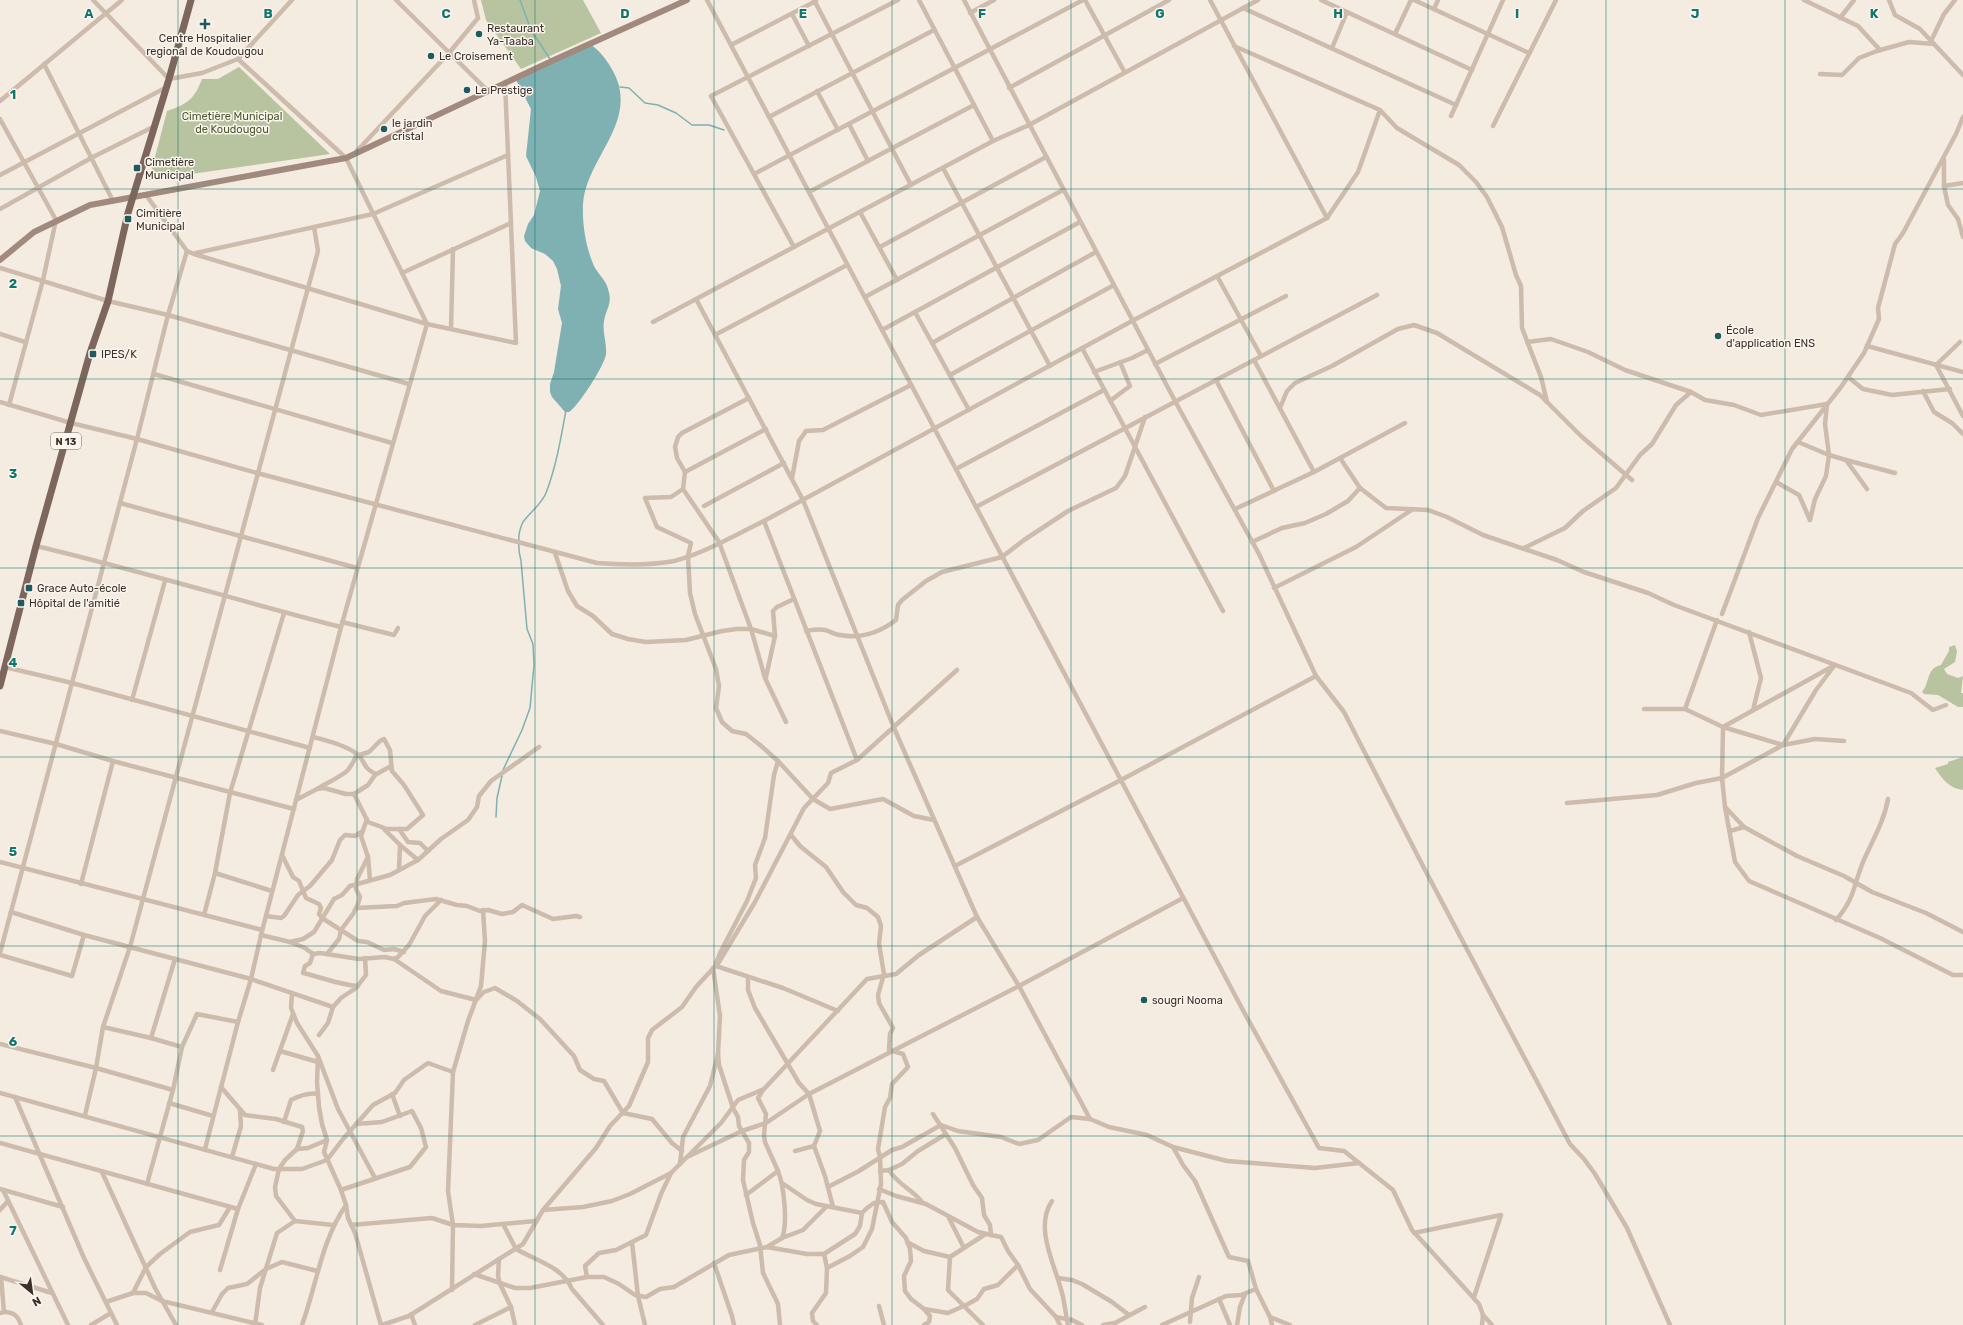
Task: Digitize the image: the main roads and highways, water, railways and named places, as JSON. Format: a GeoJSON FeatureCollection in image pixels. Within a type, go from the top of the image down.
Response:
{"type":"FeatureCollection","features":[{"type":"Feature","properties":{"kind":"main road","name":"N 13"},"geometry":{"type":"LineString","coordinates":[[0,686],[36,546],[90,353],[108,301],[133,197],[167,87],[191,0]]}},
{"type":"Feature","properties":{"kind":"water"},"geometry":{"type":"Polygon","coordinates":[[[590,44],[601,53],[609,64],[614,73],[620,91],[620,108],[616,124],[586,187],[583,204],[584,228],[589,252],[594,266],[606,283],[610,298],[604,325],[606,354],[601,367],[578,403],[569,412],[565,412],[552,397],[550,392],[550,384],[554,372],[562,323],[558,309],[561,286],[557,269],[553,261],[545,254],[531,248],[525,241],[524,236],[528,224],[534,215],[540,191],[536,177],[526,156],[531,109],[515,78],[590,44]]]}},
{"type":"Feature","properties":{"kind":"waterway"},"geometry":{"type":"LineString","coordinates":[[520,0],[531,30],[550,59]]}},
{"type":"Feature","properties":{"kind":"waterway"},"geometry":{"type":"LineString","coordinates":[[620,87],[629,88],[645,103],[658,105],[676,113],[692,125],[709,125],[724,130]]}},
{"type":"Feature","properties":{"kind":"waterway"},"geometry":{"type":"LineString","coordinates":[[503,770],[522,730],[530,708],[534,665],[533,644],[527,629],[519,552],[519,536],[523,522],[541,501],[550,483],[566,410]]}},
{"type":"Feature","properties":{"kind":"waterway"},"geometry":{"type":"LineString","coordinates":[[496,817],[497,798],[502,776]]}},
{"type":"Feature","properties":{"kind":"place","name":"Centre Hospitalier regional de Koudougou"},"geometry":{"type":"Point","coordinates":[205,24]}},
{"type":"Feature","properties":{"kind":"place","name":"Restaurant Ya-Taaba"},"geometry":{"type":"Point","coordinates":[479,34]}},
{"type":"Feature","properties":{"kind":"place","name":"Le Croisement"},"geometry":{"type":"Point","coordinates":[431,56]}},
{"type":"Feature","properties":{"kind":"place","name":"Le Prestige"},"geometry":{"type":"Point","coordinates":[467,90]}},
{"type":"Feature","properties":{"kind":"place","name":"le jardin cristal"},"geometry":{"type":"Point","coordinates":[384,129]}},
{"type":"Feature","properties":{"kind":"place","name":"Cimetière Municipal"},"geometry":{"type":"Point","coordinates":[137,168]}},
{"type":"Feature","properties":{"kind":"place","name":"Cimitière Municipal"},"geometry":{"type":"Point","coordinates":[128,219]}},
{"type":"Feature","properties":{"kind":"place","name":"École d'application ENS"},"geometry":{"type":"Point","coordinates":[1718,336]}},
{"type":"Feature","properties":{"kind":"place","name":"IPES/K"},"geometry":{"type":"Point","coordinates":[93,354]}},
{"type":"Feature","properties":{"kind":"place","name":"Grace Auto-école"},"geometry":{"type":"Point","coordinates":[29,588]}},
{"type":"Feature","properties":{"kind":"place","name":"Hôpital de l'amitié"},"geometry":{"type":"Point","coordinates":[21,603]}},
{"type":"Feature","properties":{"kind":"place","name":"sougri Nooma"},"geometry":{"type":"Point","coordinates":[1144,1000]}},
{"type":"Feature","properties":{"kind":"park label","name":"Cimetière Municipal de Koudougou"},"geometry":{"type":"Point","coordinates":[232,122]}}]}
